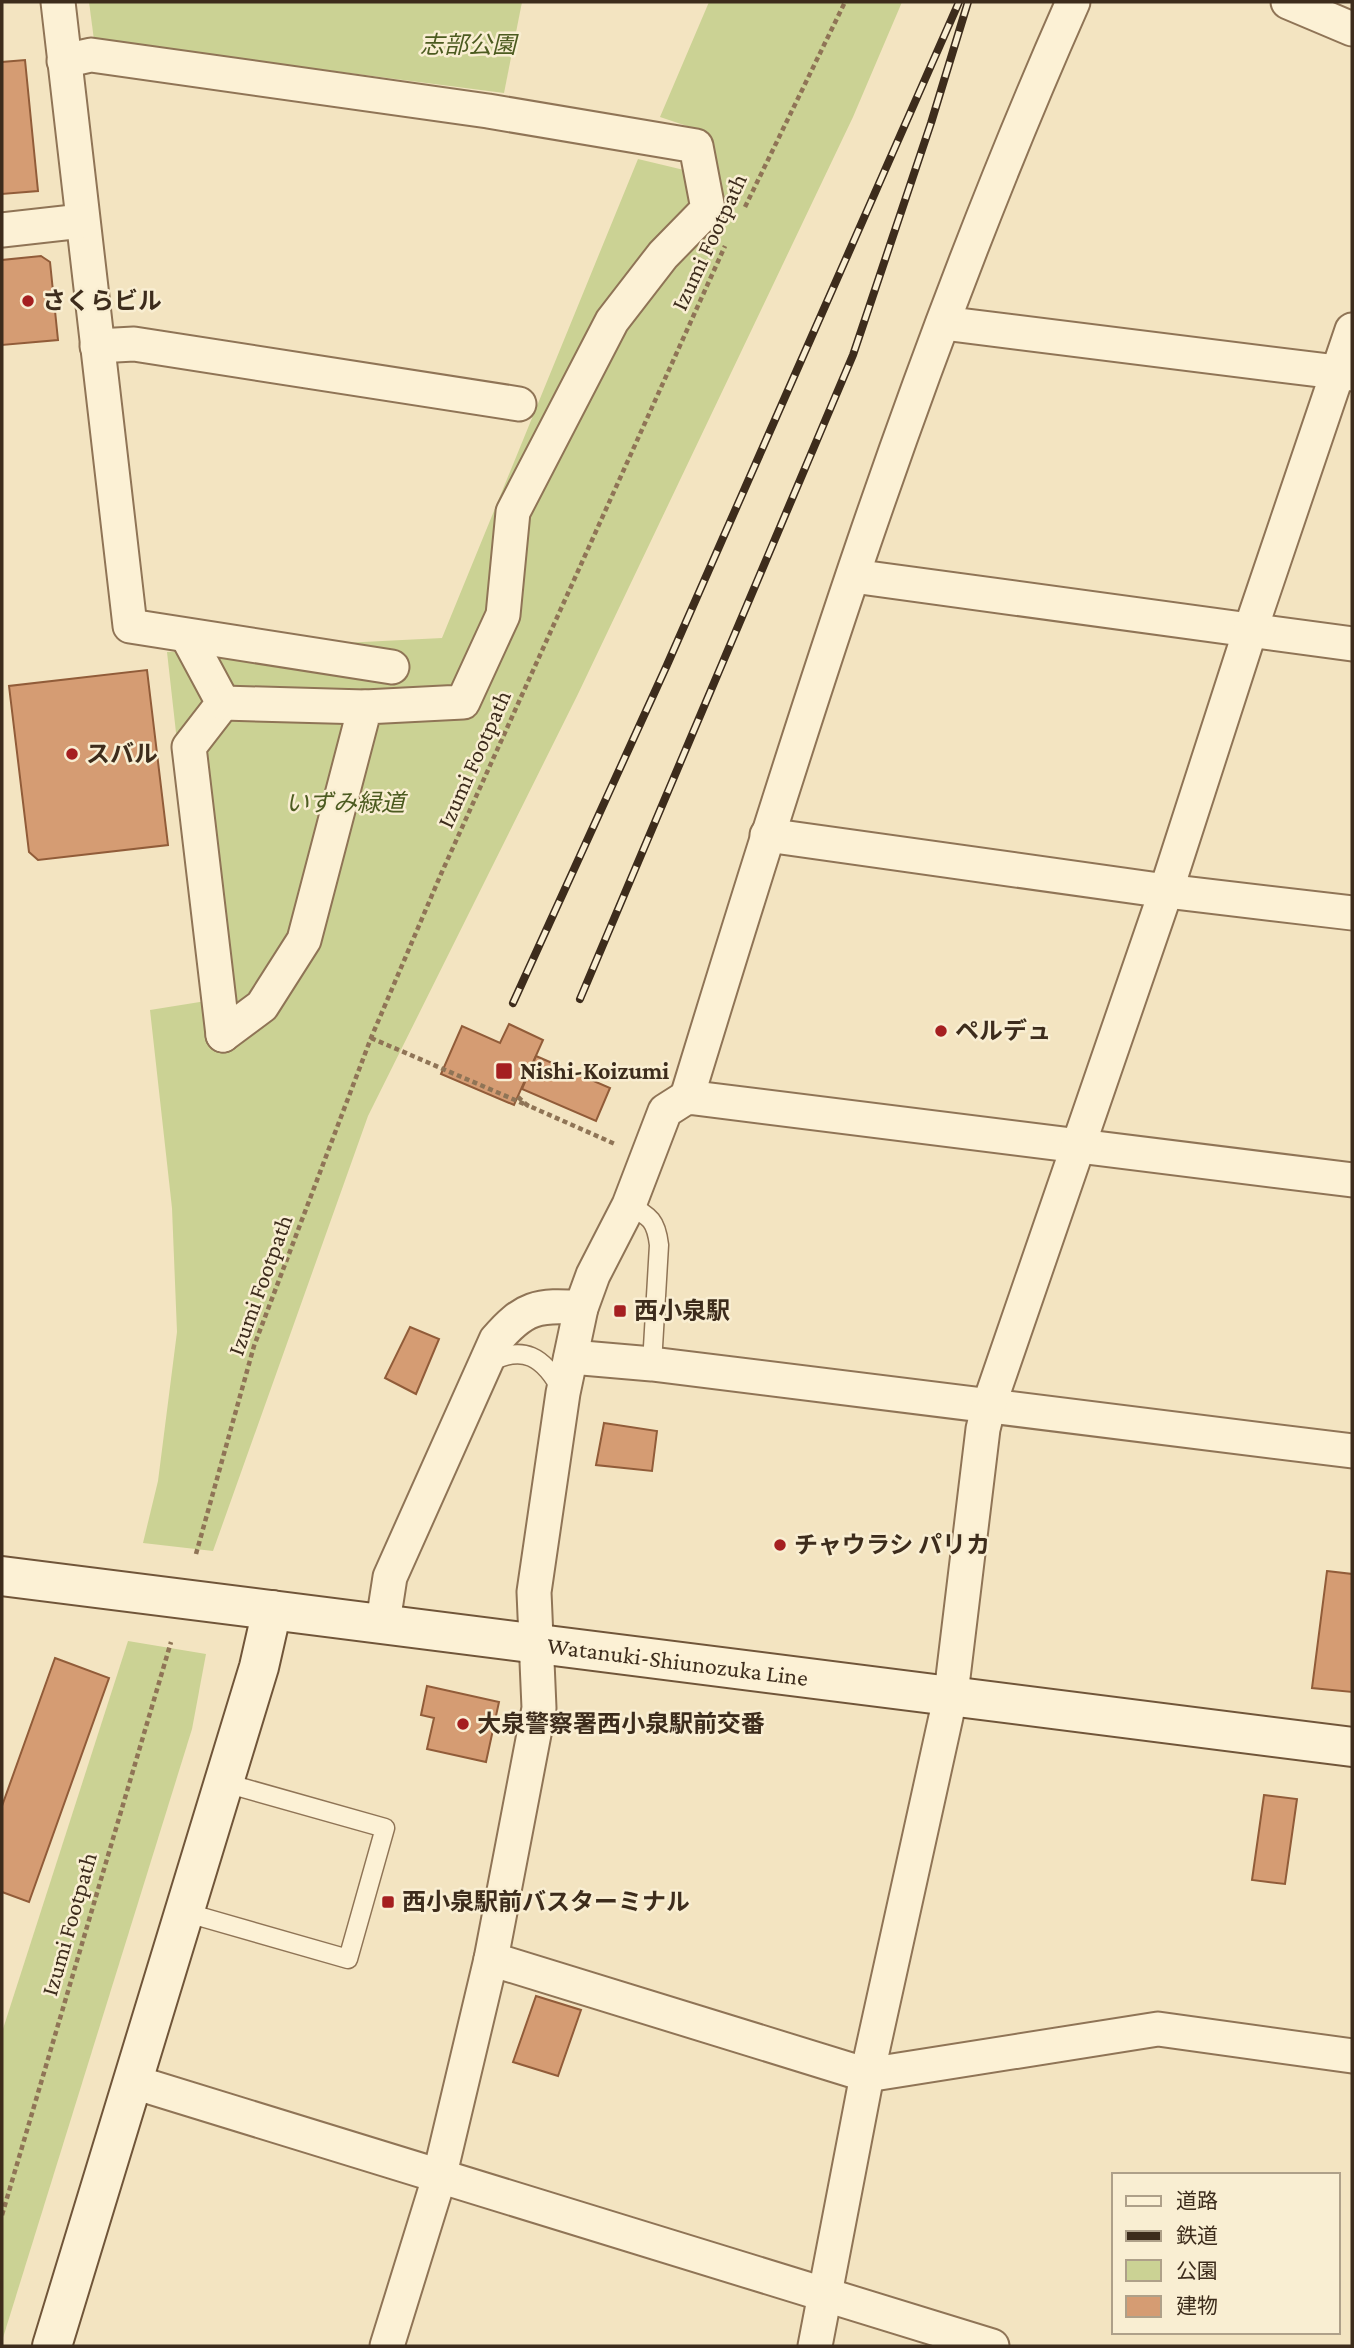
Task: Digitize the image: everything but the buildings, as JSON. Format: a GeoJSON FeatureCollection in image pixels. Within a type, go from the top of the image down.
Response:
{"type":"FeatureCollection","features":[{"type":"Feature","properties":{"kind":"main road","name":"Watanuki-Shiunozuka Line"},"geometry":{"type":"LineString","coordinates":[[2,1576],[1352,1746]]}},
{"type":"Feature","properties":{"kind":"main road"},"geometry":{"type":"LineString","coordinates":[[52,2346],[259,1667],[272,1610]]}},
{"type":"Feature","properties":{"kind":"street"},"geometry":{"type":"LineString","coordinates":[[58,2],[130,626],[392,667]]}},
{"type":"Feature","properties":{"kind":"street"},"geometry":{"type":"LineString","coordinates":[[687,1097],[767,835],[853,576],[1011,142],[1073,2]]}},
{"type":"Feature","properties":{"kind":"street"},"geometry":{"type":"LineString","coordinates":[[1288,2],[1352,29]]}},
{"type":"Feature","properties":{"kind":"street"},"geometry":{"type":"LineString","coordinates":[[64,61],[91,55],[488,111],[696,146],[708,209],[663,255],[611,321],[513,512],[503,615],[463,702],[365,707],[223,703]]}},
{"type":"Feature","properties":{"kind":"street"},"geometry":{"type":"LineString","coordinates":[[2,230],[82,221]]}},
{"type":"Feature","properties":{"kind":"street"},"geometry":{"type":"LineString","coordinates":[[943,323],[1345,373]]}},
{"type":"Feature","properties":{"kind":"street"},"geometry":{"type":"LineString","coordinates":[[815,2346],[867,2075],[951,1694],[983,1429],[989,1405],[1166,891],[1250,631],[1345,373],[1352,330]]}},
{"type":"Feature","properties":{"kind":"street"},"geometry":{"type":"LineString","coordinates":[[97,346],[134,344],[519,404]]}},
{"type":"Feature","properties":{"kind":"street"},"geometry":{"type":"LineString","coordinates":[[853,576],[1352,644]]}},
{"type":"Feature","properties":{"kind":"street"},"geometry":{"type":"LineString","coordinates":[[187,636],[223,703]]}},
{"type":"Feature","properties":{"kind":"street"},"geometry":{"type":"LineString","coordinates":[[223,703],[189,747],[223,1035],[262,1006],[304,940],[365,707]]}},
{"type":"Feature","properties":{"kind":"street"},"geometry":{"type":"LineString","coordinates":[[767,835],[1166,891],[1352,913]]}},
{"type":"Feature","properties":{"kind":"street"},"geometry":{"type":"LineString","coordinates":[[387,2346],[439,2178],[491,1959],[538,1708],[534,1592],[563,1393],[581,1308],[593,1275],[629,1205],[665,1111],[687,1097],[1352,1180]]}},
{"type":"Feature","properties":{"kind":"street"},"geometry":{"type":"LineString","coordinates":[[383,1622],[390,1577],[496,1340],[517,1316],[538,1309],[581,1308]]}},
{"type":"Feature","properties":{"kind":"street"},"geometry":{"type":"LineString","coordinates":[[571,1357],[652,1364],[1352,1451]]}},
{"type":"Feature","properties":{"kind":"street"},"geometry":{"type":"LineString","coordinates":[[491,1959],[867,2075],[1158,2029],[1352,2056]]}},
{"type":"Feature","properties":{"kind":"street"},"geometry":{"type":"LineString","coordinates":[[134,2082],[992,2346]]}},
{"type":"Feature","properties":{"kind":"lane"},"geometry":{"type":"LineString","coordinates":[[629,1205],[647,1215],[657,1227],[659,1245],[652,1364]]}},
{"type":"Feature","properties":{"kind":"lane"},"geometry":{"type":"LineString","coordinates":[[484,1366],[504,1354],[530,1356],[553,1374],[563,1393]]}},
{"type":"Feature","properties":{"kind":"lane"},"geometry":{"type":"LineString","coordinates":[[184,1912],[348,1959],[385,1828],[222,1782]]}},
{"type":"Feature","properties":{"kind":"path","name":"Izumi Footpath"},"geometry":{"type":"LineString","coordinates":[[741,215],[845,2]]}},
{"type":"Feature","properties":{"kind":"path","name":"Izumi Footpath"},"geometry":{"type":"LineString","coordinates":[[196,1554],[254,1346],[371,1038],[441,874],[728,240]]}},
{"type":"Feature","properties":{"kind":"path"},"geometry":{"type":"LineString","coordinates":[[371,1038],[529,1106]]}},
{"type":"Feature","properties":{"kind":"path"},"geometry":{"type":"LineString","coordinates":[[518,1097],[527,1105],[622,1148]]}},
{"type":"Feature","properties":{"kind":"path","name":"Izumi Footpath"},"geometry":{"type":"LineString","coordinates":[[2,2215],[170,1642]]}},
{"type":"Feature","properties":{"kind":"green space","name":"志部公園"},"geometry":{"type":"Polygon","coordinates":[[[89,2],[522,2],[504,93],[94,40],[89,2]]]}},
{"type":"Feature","properties":{"kind":"green space","name":"いずみ緑道"},"geometry":{"type":"Polygon","coordinates":[[[709,2],[902,2],[853,117],[578,694],[368,1116],[213,1551],[143,1543],[158,1481],[177,1332],[172,1208],[150,1010],[206,1001],[167,652],[442,638],[638,159],[684,170],[702,131],[660,117],[709,2]]]}},
{"type":"Feature","properties":{"kind":"green space"},"geometry":{"type":"Polygon","coordinates":[[[128,1641],[206,1654],[192,1729],[2,2341],[2,2032],[128,1641]]]}},
{"type":"Feature","properties":{"kind":"railway"},"geometry":{"type":"LineString","coordinates":[[513,1003],[667,665],[959,2]]}},
{"type":"Feature","properties":{"kind":"railway"},"geometry":{"type":"LineString","coordinates":[[580,999],[853,355],[931,123],[968,2]]}},
{"type":"Feature","properties":{"kind":"place","name":"さくらビル"},"geometry":{"type":"Point","coordinates":[28,301]}},
{"type":"Feature","properties":{"kind":"place","name":"スバル"},"geometry":{"type":"Point","coordinates":[72,754]}},
{"type":"Feature","properties":{"kind":"place","name":"ペルデュ"},"geometry":{"type":"Point","coordinates":[941,1031]}},
{"type":"Feature","properties":{"kind":"place","name":"Nishi-Koizumi"},"geometry":{"type":"Point","coordinates":[504,1071]}},
{"type":"Feature","properties":{"kind":"place","name":"西小泉駅"},"geometry":{"type":"Point","coordinates":[620,1311]}},
{"type":"Feature","properties":{"kind":"place","name":"チャウラシ パリカ"},"geometry":{"type":"Point","coordinates":[780,1545]}},
{"type":"Feature","properties":{"kind":"place","name":"大泉警察署西小泉駅前交番"},"geometry":{"type":"Point","coordinates":[463,1724]}},
{"type":"Feature","properties":{"kind":"place","name":"西小泉駅前バスターミナル"},"geometry":{"type":"Point","coordinates":[388,1902]}}]}
